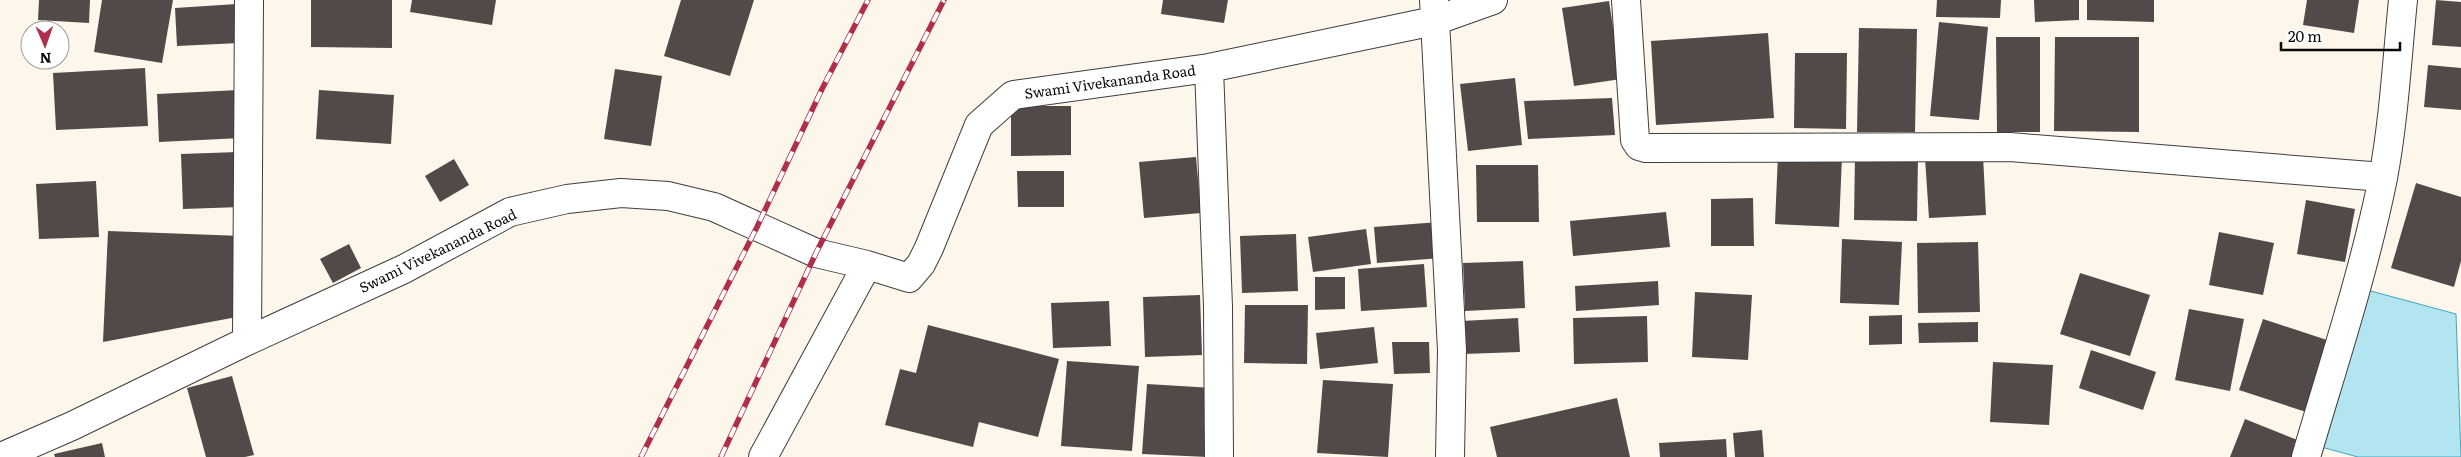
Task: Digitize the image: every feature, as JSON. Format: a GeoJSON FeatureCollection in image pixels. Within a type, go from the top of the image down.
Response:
{"type":"FeatureCollection","features":[{"type":"Feature","properties":{"kind":"street"},"geometry":{"type":"LineString","coordinates":[[246,340],[249,0]]}},
{"type":"Feature","properties":{"kind":"street","name":"Swami Vivekananda Road"},"geometry":{"type":"LineString","coordinates":[[1,457],[72,426],[246,340],[404,269],[510,212],[567,199],[621,193],[668,196],[714,207],[816,253],[867,265],[909,278],[921,264],[979,125],[1013,95],[1209,68],[1434,11],[1492,0]]}},
{"type":"Feature","properties":{"kind":"street"},"geometry":{"type":"LineString","coordinates":[[1626,0],[1635,140],[1639,146],[1646,148],[2010,147],[2383,177]]}},
{"type":"Feature","properties":{"kind":"street"},"geometry":{"type":"LineString","coordinates":[[2306,457],[2371,233],[2383,177],[2390,132],[2403,0]]}},
{"type":"Feature","properties":{"kind":"street"},"geometry":{"type":"LineString","coordinates":[[1434,11],[1452,350],[1450,457]]}},
{"type":"Feature","properties":{"kind":"street"},"geometry":{"type":"LineString","coordinates":[[1209,68],[1218,307],[1219,457]]}},
{"type":"Feature","properties":{"kind":"street"},"geometry":{"type":"LineString","coordinates":[[763,457],[867,265]]}},
{"type":"Feature","properties":{"kind":"water"},"geometry":{"type":"Polygon","coordinates":[[[2367,290],[2456,314],[2461,457],[2358,457],[2310,444],[2367,290]]]}},
{"type":"Feature","properties":{"kind":"building"},"geometry":{"type":"Polygon","coordinates":[[[39,0],[90,0],[89,23],[70,22],[70,20],[38,20],[39,0]]]}},
{"type":"Feature","properties":{"kind":"building"},"geometry":{"type":"Polygon","coordinates":[[[102,0],[173,0],[162,63],[94,52],[102,0]]]}},
{"type":"Feature","properties":{"kind":"building"},"geometry":{"type":"Polygon","coordinates":[[[311,0],[392,0],[392,48],[311,47],[311,0]]]}},
{"type":"Feature","properties":{"kind":"building"},"geometry":{"type":"Polygon","coordinates":[[[412,0],[496,0],[492,25],[410,12],[412,0]]]}},
{"type":"Feature","properties":{"kind":"building"},"geometry":{"type":"Polygon","coordinates":[[[681,0],[754,0],[730,76],[664,56],[681,0]]]}},
{"type":"Feature","properties":{"kind":"building"},"geometry":{"type":"Polygon","coordinates":[[[1163,0],[1228,0],[1224,23],[1161,14],[1163,0]]]}},
{"type":"Feature","properties":{"kind":"building"},"geometry":{"type":"Polygon","coordinates":[[[1937,0],[2001,0],[2000,18],[1936,17],[1937,0]]]}},
{"type":"Feature","properties":{"kind":"building"},"geometry":{"type":"Polygon","coordinates":[[[2034,0],[2079,0],[2079,20],[2035,22],[2034,0]]]}},
{"type":"Feature","properties":{"kind":"building"},"geometry":{"type":"Polygon","coordinates":[[[2087,0],[2154,0],[2154,22],[2087,20],[2087,0]]]}},
{"type":"Feature","properties":{"kind":"building"},"geometry":{"type":"Polygon","coordinates":[[[2307,0],[2359,0],[2354,33],[2303,25],[2307,0]]]}},
{"type":"Feature","properties":{"kind":"building"},"geometry":{"type":"Polygon","coordinates":[[[2436,0],[2461,2],[2461,47],[2432,45],[2436,0]]]}},
{"type":"Feature","properties":{"kind":"building"},"geometry":{"type":"Polygon","coordinates":[[[1609,1],[1621,79],[1574,86],[1562,8],[1609,1]]]}},
{"type":"Feature","properties":{"kind":"building"},"geometry":{"type":"Polygon","coordinates":[[[237,4],[239,43],[177,46],[175,8],[237,4]]]}},
{"type":"Feature","properties":{"kind":"building"},"geometry":{"type":"Polygon","coordinates":[[[1939,22],[1988,27],[1979,120],[1930,116],[1939,22]]]}},
{"type":"Feature","properties":{"kind":"building"},"geometry":{"type":"Polygon","coordinates":[[[1859,28],[1917,29],[1915,132],[1857,132],[1859,28]]]}},
{"type":"Feature","properties":{"kind":"building"},"geometry":{"type":"Polygon","coordinates":[[[1768,33],[1774,118],[1656,125],[1651,41],[1768,33]]]}},
{"type":"Feature","properties":{"kind":"building"},"geometry":{"type":"Polygon","coordinates":[[[1996,37],[2040,37],[2040,132],[1997,132],[1996,37]]]}},
{"type":"Feature","properties":{"kind":"building"},"geometry":{"type":"Polygon","coordinates":[[[2055,37],[2139,37],[2139,132],[2054,131],[2055,37]]]}},
{"type":"Feature","properties":{"kind":"building"},"geometry":{"type":"Polygon","coordinates":[[[1795,53],[1847,53],[1846,129],[1794,128],[1795,53]]]}},
{"type":"Feature","properties":{"kind":"building"},"geometry":{"type":"Polygon","coordinates":[[[2428,65],[2461,68],[2461,110],[2424,107],[2428,65]]]}},
{"type":"Feature","properties":{"kind":"building"},"geometry":{"type":"Polygon","coordinates":[[[145,68],[148,126],[56,130],[53,73],[145,68]]]}},
{"type":"Feature","properties":{"kind":"building"},"geometry":{"type":"Polygon","coordinates":[[[615,69],[662,76],[651,146],[604,139],[615,69]]]}},
{"type":"Feature","properties":{"kind":"building"},"geometry":{"type":"Polygon","coordinates":[[[1515,78],[1522,145],[1468,151],[1460,84],[1515,78]]]}},
{"type":"Feature","properties":{"kind":"building"},"geometry":{"type":"Polygon","coordinates":[[[239,90],[242,138],[159,142],[157,94],[239,90]]]}},
{"type":"Feature","properties":{"kind":"building"},"geometry":{"type":"Polygon","coordinates":[[[319,90],[394,95],[391,144],[316,139],[319,90]]]}},
{"type":"Feature","properties":{"kind":"building"},"geometry":{"type":"Polygon","coordinates":[[[1612,98],[1615,135],[1528,139],[1524,101],[1612,98]]]}},
{"type":"Feature","properties":{"kind":"building"},"geometry":{"type":"Polygon","coordinates":[[[1011,106],[1071,106],[1071,155],[1011,156],[1011,106]]]}},
{"type":"Feature","properties":{"kind":"building"},"geometry":{"type":"Polygon","coordinates":[[[238,152],[241,207],[183,209],[181,154],[238,152]]]}},
{"type":"Feature","properties":{"kind":"building"},"geometry":{"type":"Polygon","coordinates":[[[1778,154],[1842,157],[1839,227],[1775,224],[1778,154]]]}},
{"type":"Feature","properties":{"kind":"building"},"geometry":{"type":"Polygon","coordinates":[[[1855,155],[1918,157],[1917,221],[1854,220],[1855,155]]]}},
{"type":"Feature","properties":{"kind":"building"},"geometry":{"type":"Polygon","coordinates":[[[1983,155],[1986,215],[1929,218],[1925,158],[1983,155]]]}},
{"type":"Feature","properties":{"kind":"building"},"geometry":{"type":"Polygon","coordinates":[[[1196,157],[1201,213],[1144,218],[1139,162],[1196,157]]]}},
{"type":"Feature","properties":{"kind":"building"},"geometry":{"type":"Polygon","coordinates":[[[454,159],[469,185],[440,202],[425,176],[454,159]]]}},
{"type":"Feature","properties":{"kind":"building"},"geometry":{"type":"Polygon","coordinates":[[[1476,165],[1538,165],[1539,222],[1477,222],[1476,165]]]}},
{"type":"Feature","properties":{"kind":"building"},"geometry":{"type":"Polygon","coordinates":[[[1017,171],[1064,171],[1064,207],[1018,207],[1017,171]]]}},
{"type":"Feature","properties":{"kind":"building"},"geometry":{"type":"Polygon","coordinates":[[[96,181],[99,237],[39,239],[36,184],[96,181]]]}},
{"type":"Feature","properties":{"kind":"building"},"geometry":{"type":"Polygon","coordinates":[[[2416,183],[2461,197],[2461,261],[2454,287],[2391,268],[2416,183]]]}},
{"type":"Feature","properties":{"kind":"building"},"geometry":{"type":"Polygon","coordinates":[[[1753,198],[1754,246],[1711,246],[1711,199],[1753,198]]]}},
{"type":"Feature","properties":{"kind":"building"},"geometry":{"type":"Polygon","coordinates":[[[2306,200],[2355,209],[2345,262],[2297,254],[2306,200]]]}},
{"type":"Feature","properties":{"kind":"building"},"geometry":{"type":"Polygon","coordinates":[[[1666,212],[1670,247],[1573,256],[1570,221],[1666,212]]]}},
{"type":"Feature","properties":{"kind":"building"},"geometry":{"type":"Polygon","coordinates":[[[1439,222],[1441,258],[1377,263],[1374,227],[1439,222]]]}},
{"type":"Feature","properties":{"kind":"building"},"geometry":{"type":"Polygon","coordinates":[[[1366,229],[1371,264],[1313,272],[1308,237],[1366,229]]]}},
{"type":"Feature","properties":{"kind":"building"},"geometry":{"type":"Polygon","coordinates":[[[108,231],[242,236],[237,317],[103,342],[108,231]]]}},
{"type":"Feature","properties":{"kind":"building"},"geometry":{"type":"Polygon","coordinates":[[[2219,232],[2274,243],[2263,295],[2209,285],[2219,232]]]}},
{"type":"Feature","properties":{"kind":"building"},"geometry":{"type":"Polygon","coordinates":[[[1296,234],[1298,291],[1242,293],[1240,236],[1296,234]]]}},
{"type":"Feature","properties":{"kind":"building"},"geometry":{"type":"Polygon","coordinates":[[[1842,239],[1902,242],[1899,305],[1840,303],[1842,239]]]}},
{"type":"Feature","properties":{"kind":"building"},"geometry":{"type":"Polygon","coordinates":[[[1978,242],[1980,312],[1918,313],[1917,243],[1978,242]]]}},
{"type":"Feature","properties":{"kind":"building"},"geometry":{"type":"Polygon","coordinates":[[[349,244],[361,268],[333,283],[320,259],[349,244]]]}},
{"type":"Feature","properties":{"kind":"building"},"geometry":{"type":"Polygon","coordinates":[[[1523,261],[1525,308],[1465,311],[1463,263],[1523,261]]]}},
{"type":"Feature","properties":{"kind":"building"},"geometry":{"type":"Polygon","coordinates":[[[1424,264],[1427,307],[1361,311],[1358,269],[1424,264]]]}},
{"type":"Feature","properties":{"kind":"building"},"geometry":{"type":"Polygon","coordinates":[[[2080,273],[2150,295],[2130,356],[2060,334],[2080,273]]]}},
{"type":"Feature","properties":{"kind":"building"},"geometry":{"type":"Polygon","coordinates":[[[1315,277],[1345,277],[1345,309],[1315,310],[1315,277]]]}},
{"type":"Feature","properties":{"kind":"building"},"geometry":{"type":"Polygon","coordinates":[[[1658,281],[1659,305],[1576,311],[1575,286],[1658,281]]]}},
{"type":"Feature","properties":{"kind":"building"},"geometry":{"type":"Polygon","coordinates":[[[1695,292],[1752,295],[1748,360],[1692,357],[1695,292]]]}},
{"type":"Feature","properties":{"kind":"building"},"geometry":{"type":"Polygon","coordinates":[[[1200,295],[1202,355],[1145,357],[1143,297],[1200,295]]]}},
{"type":"Feature","properties":{"kind":"building"},"geometry":{"type":"Polygon","coordinates":[[[1109,301],[1111,346],[1053,348],[1051,303],[1109,301]]]}},
{"type":"Feature","properties":{"kind":"building"},"geometry":{"type":"Polygon","coordinates":[[[1245,305],[1308,305],[1307,364],[1244,363],[1245,305]]]}},
{"type":"Feature","properties":{"kind":"building"},"geometry":{"type":"Polygon","coordinates":[[[2189,309],[2244,319],[2230,391],[2175,380],[2189,309]]]}},
{"type":"Feature","properties":{"kind":"building"},"geometry":{"type":"Polygon","coordinates":[[[1902,315],[1902,344],[1869,345],[1869,316],[1902,315]]]}},
{"type":"Feature","properties":{"kind":"building"},"geometry":{"type":"Polygon","coordinates":[[[1647,316],[1648,362],[1574,364],[1573,318],[1647,316]]]}},
{"type":"Feature","properties":{"kind":"building"},"geometry":{"type":"Polygon","coordinates":[[[1518,318],[1520,352],[1463,354],[1462,321],[1518,318]]]}},
{"type":"Feature","properties":{"kind":"building"},"geometry":{"type":"Polygon","coordinates":[[[2263,319],[2330,341],[2306,412],[2239,390],[2263,319]]]}},
{"type":"Feature","properties":{"kind":"building"},"geometry":{"type":"Polygon","coordinates":[[[1978,322],[1978,342],[1919,343],[1918,323],[1978,322]]]}},
{"type":"Feature","properties":{"kind":"building"},"geometry":{"type":"Polygon","coordinates":[[[928,325],[1059,359],[1038,437],[979,422],[973,447],[885,425],[900,369],[916,373],[928,325]]]}},
{"type":"Feature","properties":{"kind":"building"},"geometry":{"type":"Polygon","coordinates":[[[1374,327],[1378,363],[1320,369],[1316,333],[1374,327]]]}},
{"type":"Feature","properties":{"kind":"building"},"geometry":{"type":"Polygon","coordinates":[[[1392,342],[1429,342],[1430,373],[1394,374],[1392,342]]]}},
{"type":"Feature","properties":{"kind":"building"},"geometry":{"type":"Polygon","coordinates":[[[2091,350],[2156,372],[2143,410],[2079,388],[2091,350]]]}},
{"type":"Feature","properties":{"kind":"building"},"geometry":{"type":"Polygon","coordinates":[[[1067,361],[1139,366],[1132,451],[1061,446],[1067,361]]]}},
{"type":"Feature","properties":{"kind":"building"},"geometry":{"type":"Polygon","coordinates":[[[1993,362],[2053,365],[2049,425],[1990,422],[1993,362]]]}},
{"type":"Feature","properties":{"kind":"building"},"geometry":{"type":"Polygon","coordinates":[[[232,376],[254,455],[245,457],[206,457],[187,388],[232,376]]]}},
{"type":"Feature","properties":{"kind":"building"},"geometry":{"type":"Polygon","coordinates":[[[1323,380],[1393,384],[1388,457],[1317,453],[1323,380]]]}},
{"type":"Feature","properties":{"kind":"building"},"geometry":{"type":"Polygon","coordinates":[[[1147,384],[1213,388],[1208,457],[1142,454],[1147,384]]]}},
{"type":"Feature","properties":{"kind":"building"},"geometry":{"type":"Polygon","coordinates":[[[1617,398],[1630,457],[1497,457],[1490,427],[1617,398]]]}},
{"type":"Feature","properties":{"kind":"building"},"geometry":{"type":"Polygon","coordinates":[[[2245,419],[2300,441],[2293,457],[2230,457],[2245,419]]]}},
{"type":"Feature","properties":{"kind":"building"},"geometry":{"type":"Polygon","coordinates":[[[1762,430],[1764,457],[1735,457],[1733,433],[1762,430]]]}},
{"type":"Feature","properties":{"kind":"building"},"geometry":{"type":"Polygon","coordinates":[[[1726,439],[1727,457],[1660,457],[1659,443],[1726,439]]]}},
{"type":"Feature","properties":{"kind":"building"},"geometry":{"type":"Polygon","coordinates":[[[102,443],[105,457],[55,457],[54,454],[102,443]]]}},
{"type":"Feature","properties":{"kind":"railway"},"geometry":{"type":"LineString","coordinates":[[641,457],[757,227],[822,89],[868,0]]}},
{"type":"Feature","properties":{"kind":"railway"},"geometry":{"type":"LineString","coordinates":[[721,457],[816,253],[944,0]]}}]}
